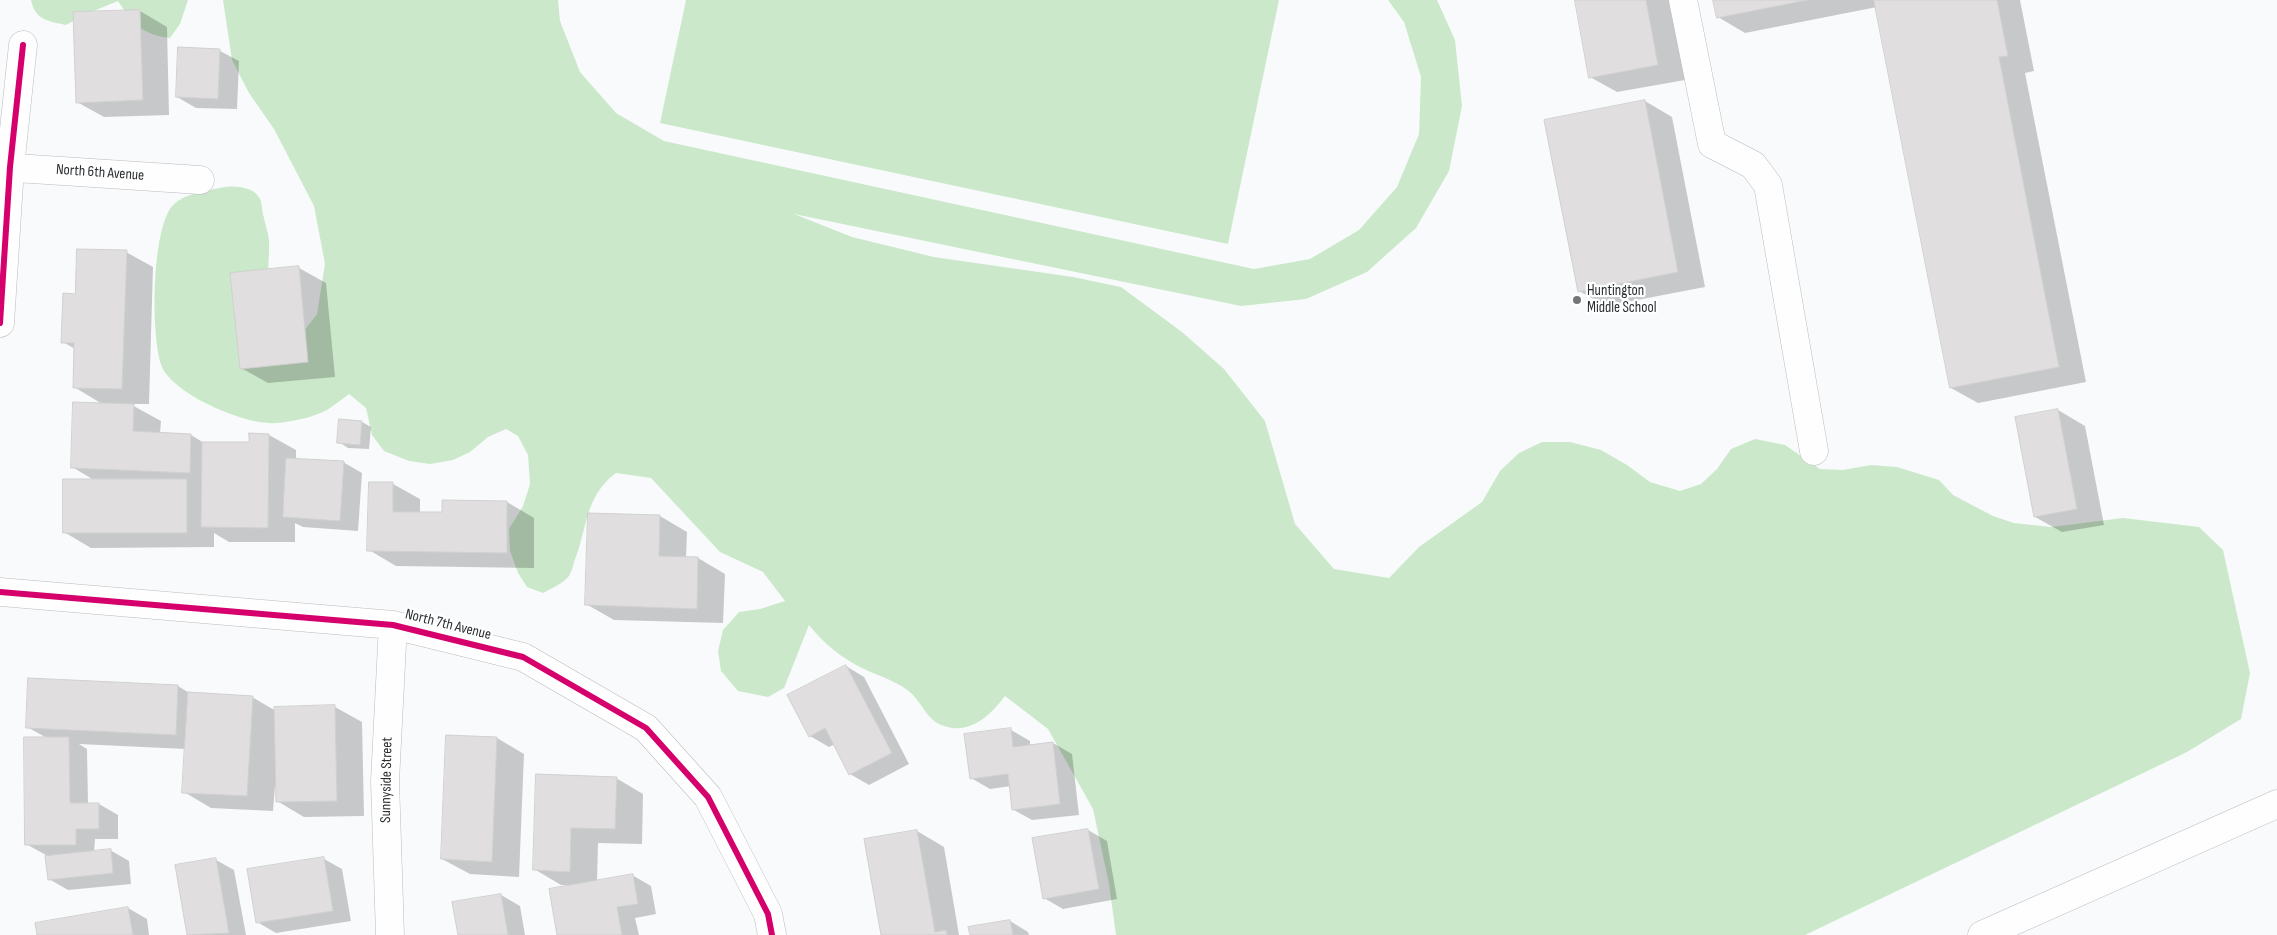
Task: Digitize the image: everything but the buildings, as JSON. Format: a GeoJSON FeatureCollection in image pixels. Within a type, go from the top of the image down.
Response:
{"type":"FeatureCollection","features":[{"type":"Feature","properties":{"kind":"main road"},"geometry":{"type":"LineString","coordinates":[[1683,0],[1712,144],[1753,165],[1768,185],[1814,451]]}},
{"type":"Feature","properties":{"kind":"main road"},"geometry":{"type":"LineString","coordinates":[[0,323],[5,167],[23,45]]}},
{"type":"Feature","properties":{"kind":"main road","name":"North 6th Avenue"},"geometry":{"type":"LineString","coordinates":[[5,167],[200,180]]}},
{"type":"Feature","properties":{"kind":"main road","name":"North 7th Avenue"},"geometry":{"type":"LineString","coordinates":[[0,592],[393,625],[523,657],[646,728],[708,797],[770,925]]}},
{"type":"Feature","properties":{"kind":"main road","name":"Sunnyside Street"},"geometry":{"type":"LineString","coordinates":[[390,935],[385,781],[393,625]]}},
{"type":"Feature","properties":{"kind":"main road"},"geometry":{"type":"LineString","coordinates":[[1982,935],[2277,804]]}},
{"type":"Feature","properties":{"kind":"green space"},"geometry":{"type":"Polygon","coordinates":[[[31,0],[188,0],[180,24],[170,38],[153,34],[140,27],[118,1],[84,15],[66,25],[48,21],[39,16],[31,0]]]}},
{"type":"Feature","properties":{"kind":"green space"},"geometry":{"type":"Polygon","coordinates":[[[223,0],[558,0],[560,21],[580,72],[616,113],[664,141],[1254,269],[1310,259],[1359,230],[1397,187],[1419,134],[1421,77],[1404,22],[1388,0],[1437,0],[1455,40],[1462,106],[1449,171],[1416,228],[1367,272],[1306,299],[1241,306],[794,214],[852,237],[934,257],[1073,277],[1121,287],[1182,332],[1224,369],[1265,421],[1295,524],[1334,569],[1389,578],[1419,547],[1482,502],[1500,471],[1519,453],[1542,442],[1570,442],[1601,450],[1627,465],[1650,482],[1680,491],[1701,484],[1717,469],[1731,449],[1755,439],[1785,445],[1820,469],[1843,470],[1871,465],[1897,467],[1939,480],[1953,495],[1993,516],[2014,523],[2051,527],[2123,518],[2199,527],[2223,550],[2250,673],[2241,719],[2187,752],[1805,935],[1116,935],[1109,884],[1093,809],[1048,729],[1005,696],[989,714],[968,727],[952,728],[944,726],[928,715],[908,690],[858,666],[842,656],[821,639],[809,625],[784,688],[768,697],[738,691],[721,671],[718,651],[723,630],[739,612],[760,609],[785,601],[763,572],[720,552],[651,478],[616,473],[606,482],[592,503],[570,575],[567,579],[543,593],[527,587],[518,573],[510,551],[509,529],[523,506],[530,484],[528,455],[518,436],[506,429],[488,437],[470,452],[453,460],[430,464],[409,461],[384,451],[372,435],[366,408],[349,394],[327,410],[316,415],[289,422],[264,423],[248,420],[214,407],[198,399],[171,379],[163,369],[159,355],[156,335],[155,284],[157,258],[166,216],[179,200],[202,191],[225,187],[246,188],[255,193],[261,202],[269,237],[268,265],[271,289],[304,331],[317,314],[325,264],[314,206],[274,129],[249,93],[232,60],[223,0]]]}},
{"type":"Feature","properties":{"kind":"green space"},"geometry":{"type":"Polygon","coordinates":[[[686,0],[1279,0],[1228,244],[660,123],[686,0]]]}},
{"type":"Feature","properties":{"kind":"cycle path"},"geometry":{"type":"LineString","coordinates":[[0,323],[10,167],[23,45]]}},
{"type":"Feature","properties":{"kind":"cycle path"},"geometry":{"type":"LineString","coordinates":[[0,592],[393,625],[523,657],[646,728],[708,797],[768,914],[772,935]]}},
{"type":"Feature","properties":{"kind":"place","name":"Huntington Middle School"},"geometry":{"type":"Point","coordinates":[1577,300]}}]}
